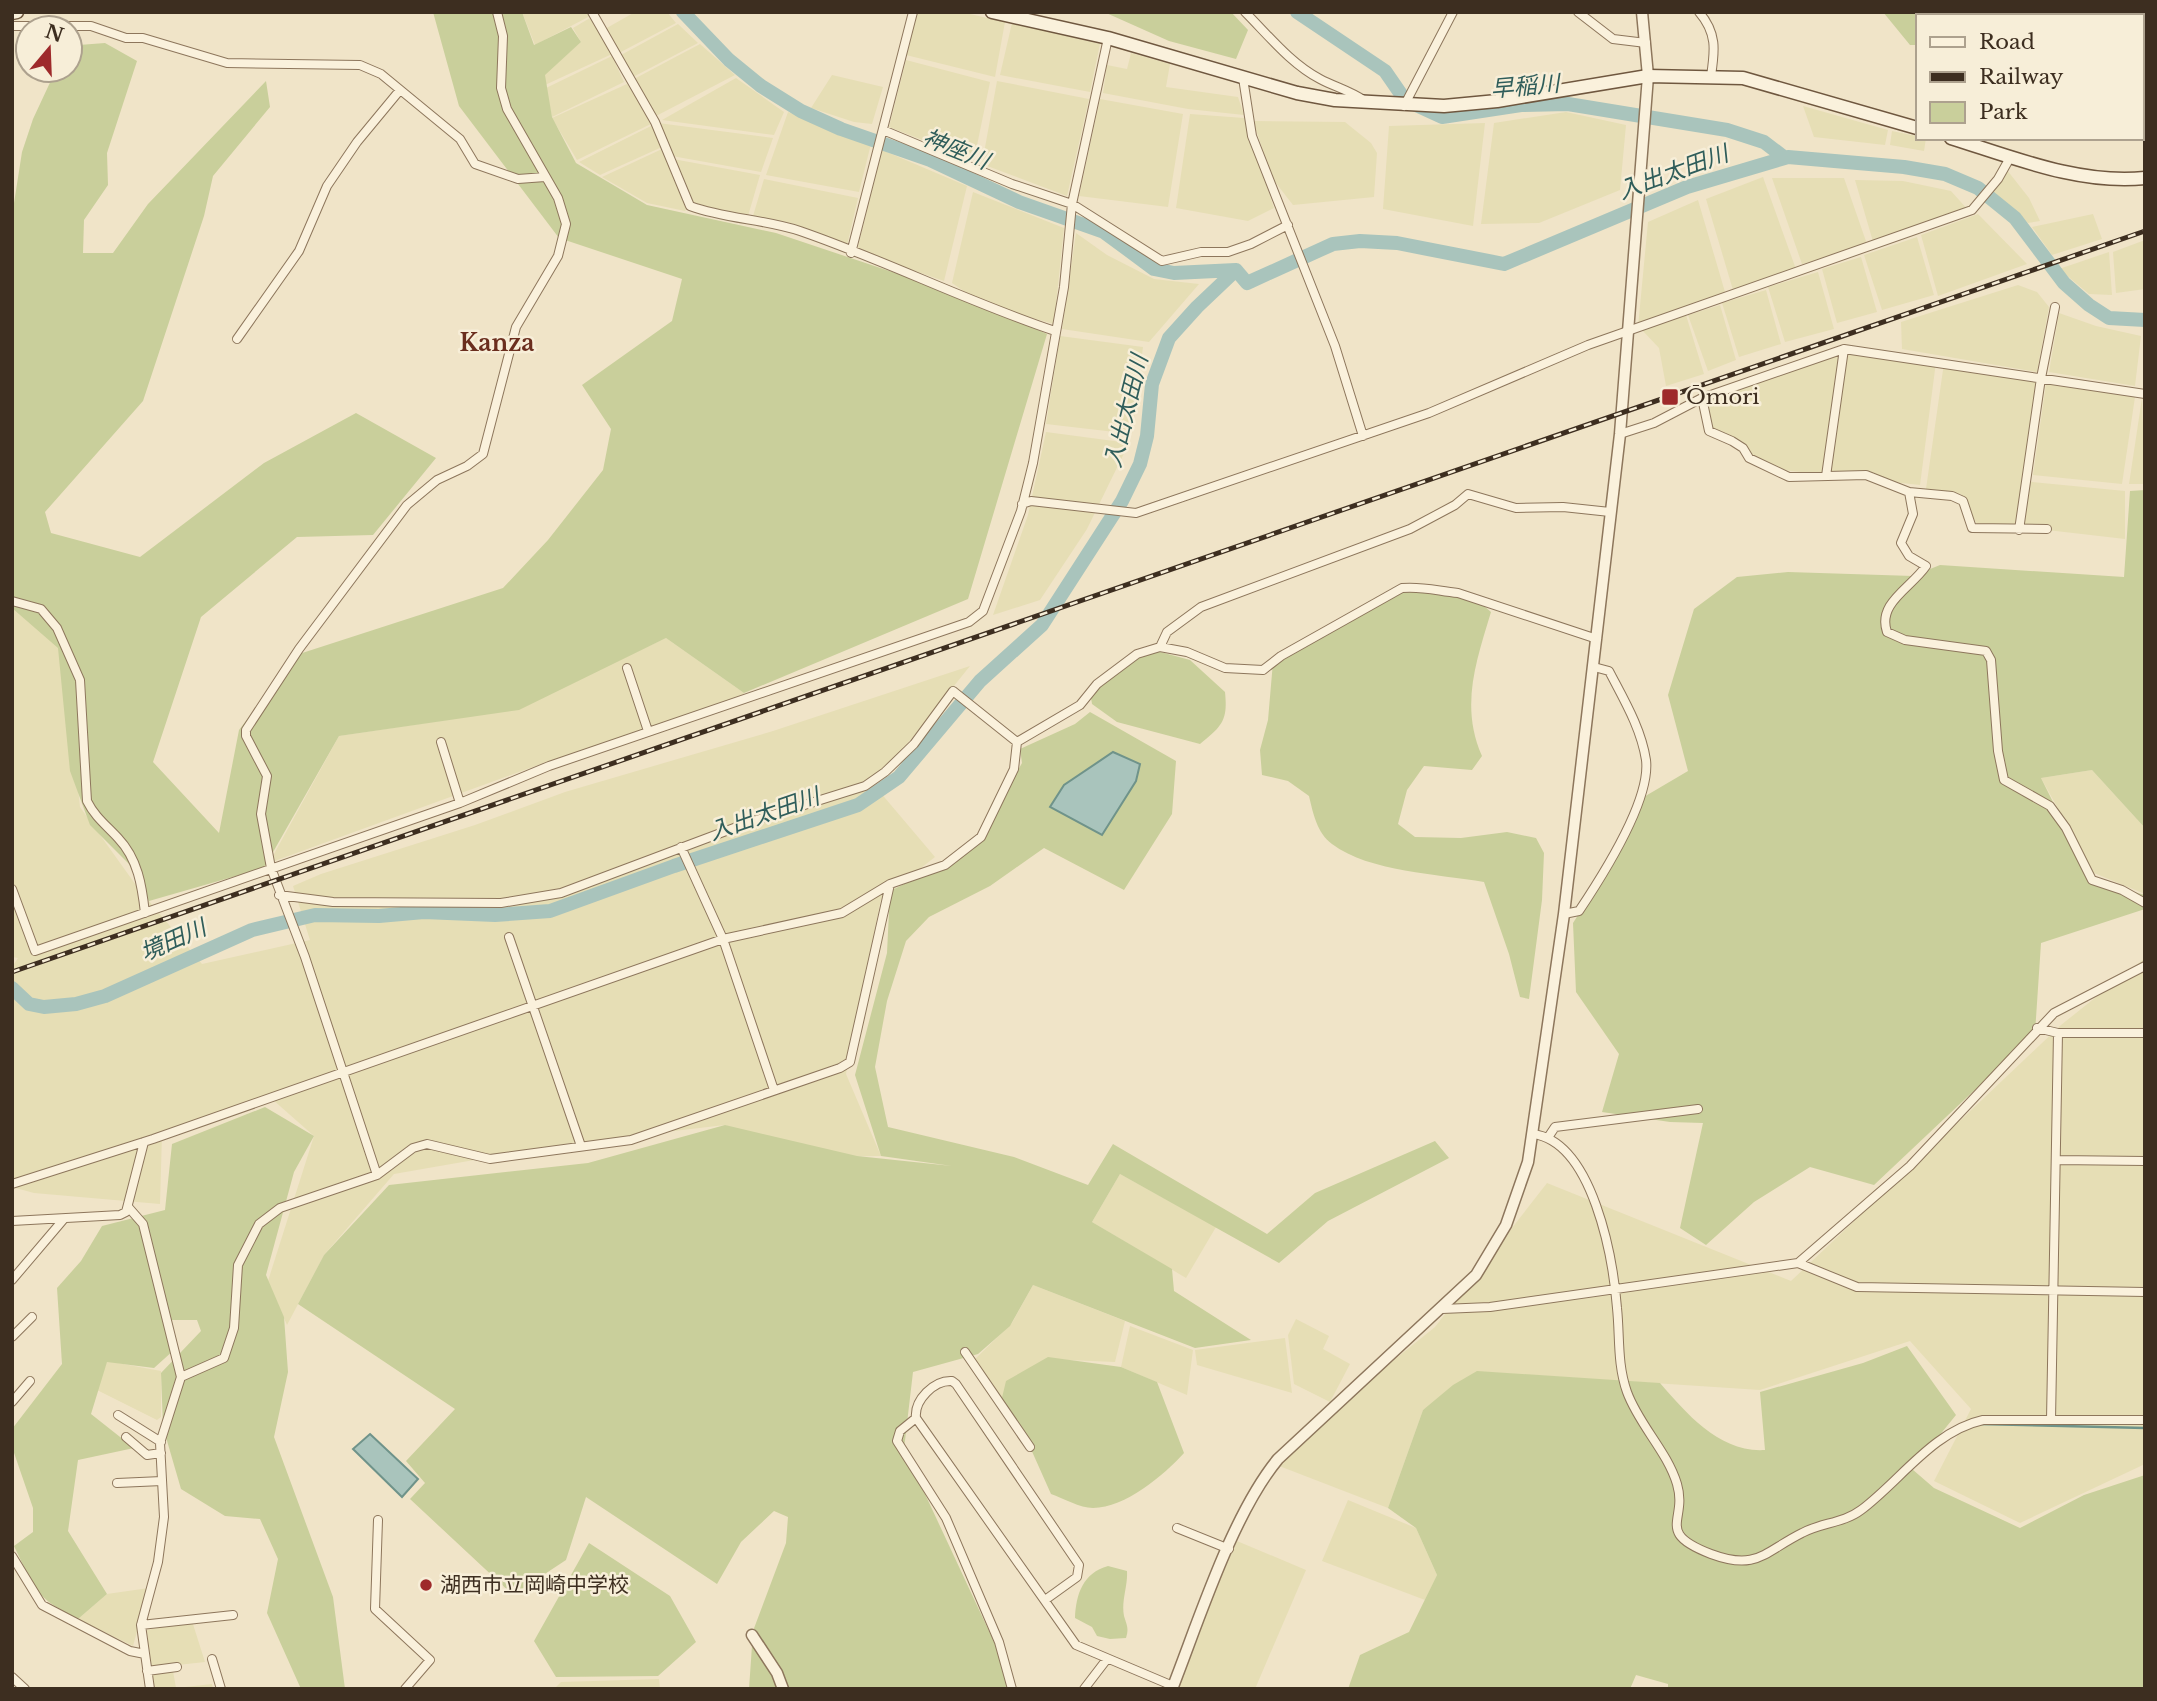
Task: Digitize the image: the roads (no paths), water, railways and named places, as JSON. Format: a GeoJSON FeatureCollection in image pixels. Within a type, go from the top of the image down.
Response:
{"type":"FeatureCollection","features":[{"type":"Feature","properties":{"kind":"main road"},"geometry":{"type":"LineString","coordinates":[[992,12],[1108,38],[1297,93],[1369,103],[1404,106],[1497,101],[1648,76],[1711,76],[1769,83],[1916,128]]}},
{"type":"Feature","properties":{"kind":"main road"},"geometry":{"type":"LineString","coordinates":[[1958,140],[2067,172],[2101,178],[2145,178]]}},
{"type":"Feature","properties":{"kind":"street"},"geometry":{"type":"LineString","coordinates":[[377,1175],[305,957],[279,895],[261,814],[267,776],[246,736],[247,730],[299,649],[408,505],[437,480],[467,466],[483,454],[516,327],[558,256],[566,224],[558,198],[507,109],[501,88],[503,36],[497,12]]}},
{"type":"Feature","properties":{"kind":"street"},"geometry":{"type":"LineString","coordinates":[[592,12],[655,122],[690,206],[717,216],[797,230],[958,293],[986,308],[1055,331]]}},
{"type":"Feature","properties":{"kind":"street"},"geometry":{"type":"LineString","coordinates":[[851,253],[913,12]]}},
{"type":"Feature","properties":{"kind":"street"},"geometry":{"type":"LineString","coordinates":[[1245,12],[1297,64],[1321,80],[1349,90],[1369,103]]}},
{"type":"Feature","properties":{"kind":"street"},"geometry":{"type":"LineString","coordinates":[[1404,106],[1453,12]]}},
{"type":"Feature","properties":{"kind":"street"},"geometry":{"type":"LineString","coordinates":[[1578,12],[1614,39],[1646,43]]}},
{"type":"Feature","properties":{"kind":"street"},"geometry":{"type":"LineString","coordinates":[[916,1418],[1076,1645],[1172,1687],[1255,1490],[1278,1459],[1476,1275],[1506,1225],[1528,1163],[1534,1134],[1594,667],[1620,434],[1648,76],[1642,12]]}},
{"type":"Feature","properties":{"kind":"street"},"geometry":{"type":"LineString","coordinates":[[1699,12],[1713,32],[1716,44],[1711,76]]}},
{"type":"Feature","properties":{"kind":"street"},"geometry":{"type":"LineString","coordinates":[[12,26],[91,26],[126,38],[144,38],[227,63],[352,64],[381,75],[400,90],[460,139],[475,164],[518,179],[545,177]]}},
{"type":"Feature","properties":{"kind":"street"},"geometry":{"type":"LineString","coordinates":[[12,889],[35,951],[460,803],[549,766],[648,731],[970,622],[983,611],[1022,505],[1033,463],[1063,287],[1072,204],[1108,38]]}},
{"type":"Feature","properties":{"kind":"street"},"geometry":{"type":"LineString","coordinates":[[1243,78],[1252,136],[1335,346],[1363,436]]}},
{"type":"Feature","properties":{"kind":"street"},"geometry":{"type":"LineString","coordinates":[[237,339],[299,251],[327,186],[357,142],[400,90]]}},
{"type":"Feature","properties":{"kind":"street"},"geometry":{"type":"LineString","coordinates":[[883,130],[925,145],[1012,184],[1072,204],[1162,261],[1201,252],[1228,252],[1289,225]]}},
{"type":"Feature","properties":{"kind":"street"},"geometry":{"type":"LineString","coordinates":[[1022,505],[1031,501],[1136,513],[1429,413],[1627,331],[1969,211],[1998,179],[2011,156]]}},
{"type":"Feature","properties":{"kind":"street"},"geometry":{"type":"LineString","coordinates":[[2019,530],[2040,378],[2055,307]]}},
{"type":"Feature","properties":{"kind":"street"},"geometry":{"type":"LineString","coordinates":[[1620,434],[1654,422],[1702,398],[1844,349],[2145,394]]}},
{"type":"Feature","properties":{"kind":"street"},"geometry":{"type":"LineString","coordinates":[[1826,477],[1844,349]]}},
{"type":"Feature","properties":{"kind":"street"},"geometry":{"type":"LineString","coordinates":[[1702,398],[1709,431],[1743,447],[1749,458],[1789,477],[1867,475],[1909,492],[1952,496],[1963,501],[1972,528],[2047,529]]}},
{"type":"Feature","properties":{"kind":"street"},"geometry":{"type":"LineString","coordinates":[[1909,492],[1913,514],[1901,543],[1909,556],[1926,566],[1887,608],[1883,620],[1887,632],[1892,637],[1905,640],[1986,651],[1991,660],[1997,751],[2004,780],[2050,806],[2066,828],[2092,880],[2122,890],[2145,903]]}},
{"type":"Feature","properties":{"kind":"street"},"geometry":{"type":"LineString","coordinates":[[1160,647],[1167,632],[1200,607],[1410,529],[1455,505],[1468,494],[1516,508],[1563,507],[1610,512]]}},
{"type":"Feature","properties":{"kind":"street"},"geometry":{"type":"LineString","coordinates":[[1017,742],[1080,705],[1097,684],[1137,654],[1160,647],[1187,652],[1225,668],[1263,670],[1281,656],[1402,587],[1421,586],[1435,591],[1458,593],[1597,639]]}},
{"type":"Feature","properties":{"kind":"street"},"geometry":{"type":"LineString","coordinates":[[12,601],[41,609],[57,628],[80,680],[87,801],[94,816],[131,854],[145,895],[145,914]]}},
{"type":"Feature","properties":{"kind":"street"},"geometry":{"type":"LineString","coordinates":[[1564,914],[1579,911],[1613,860],[1643,787],[1646,763],[1638,728],[1609,671],[1594,667]]}},
{"type":"Feature","properties":{"kind":"street"},"geometry":{"type":"LineString","coordinates":[[627,668],[648,731]]}},
{"type":"Feature","properties":{"kind":"street"},"geometry":{"type":"LineString","coordinates":[[279,895],[333,902],[501,903],[561,893],[681,847],[865,786],[886,772],[914,744],[953,691],[1017,742]]}},
{"type":"Feature","properties":{"kind":"street"},"geometry":{"type":"LineString","coordinates":[[441,742],[460,803]]}},
{"type":"Feature","properties":{"kind":"street"},"geometry":{"type":"LineString","coordinates":[[12,1184],[144,1142],[723,939],[842,913],[890,884],[945,865],[959,857],[981,837],[1014,769],[1017,742]]}},
{"type":"Feature","properties":{"kind":"street"},"geometry":{"type":"LineString","coordinates":[[681,847],[723,939],[774,1090]]}},
{"type":"Feature","properties":{"kind":"street"},"geometry":{"type":"LineString","coordinates":[[181,1377],[224,1358],[234,1328],[238,1265],[264,1218],[280,1208],[377,1175],[413,1148],[427,1144],[490,1159],[631,1140],[850,1062],[874,966],[890,884]]}},
{"type":"Feature","properties":{"kind":"street"},"geometry":{"type":"LineString","coordinates":[[509,937],[581,1146]]}},
{"type":"Feature","properties":{"kind":"street"},"geometry":{"type":"LineString","coordinates":[[1798,1263],[1910,1166],[2054,1013],[2145,966]]}},
{"type":"Feature","properties":{"kind":"street"},"geometry":{"type":"LineString","coordinates":[[2037,1028],[2058,1032],[2145,1033]]}},
{"type":"Feature","properties":{"kind":"street"},"geometry":{"type":"LineString","coordinates":[[2051,1420],[2058,1032]]}},
{"type":"Feature","properties":{"kind":"street"},"geometry":{"type":"LineString","coordinates":[[1549,1136],[1555,1127],[1698,1109]]}},
{"type":"Feature","properties":{"kind":"street"},"geometry":{"type":"LineString","coordinates":[[1534,1134],[1549,1136],[1578,1164],[1602,1227],[1615,1290],[1619,1361],[1626,1390],[1640,1423],[1671,1470],[1677,1485],[1680,1500],[1676,1528],[1681,1537],[1701,1550],[1729,1560],[1750,1562],[1764,1557],[1800,1533],[1859,1512],[1947,1435],[1966,1424],[1983,1420],[2145,1420]]}},
{"type":"Feature","properties":{"kind":"street"},"geometry":{"type":"LineString","coordinates":[[12,1221],[120,1215],[129,1208],[144,1142]]}},
{"type":"Feature","properties":{"kind":"street"},"geometry":{"type":"LineString","coordinates":[[2056,1160],[2145,1161]]}},
{"type":"Feature","properties":{"kind":"street"},"geometry":{"type":"LineString","coordinates":[[129,1208],[143,1224],[181,1377],[161,1442],[164,1517],[158,1562],[141,1625],[150,1689]]}},
{"type":"Feature","properties":{"kind":"street"},"geometry":{"type":"LineString","coordinates":[[12,1280],[63,1220]]}},
{"type":"Feature","properties":{"kind":"street"},"geometry":{"type":"LineString","coordinates":[[1442,1309],[1490,1307],[1798,1263],[1857,1287],[2145,1292]]}},
{"type":"Feature","properties":{"kind":"street"},"geometry":{"type":"LineString","coordinates":[[12,1337],[32,1317]]}},
{"type":"Feature","properties":{"kind":"street"},"geometry":{"type":"LineString","coordinates":[[965,1352],[1030,1447]]}},
{"type":"Feature","properties":{"kind":"street"},"geometry":{"type":"LineString","coordinates":[[1012,1689],[999,1642],[946,1518],[921,1474],[897,1441],[900,1431],[916,1418],[920,1399],[946,1380],[956,1384],[1079,1565],[1077,1577],[1045,1600]]}},
{"type":"Feature","properties":{"kind":"street"},"geometry":{"type":"LineString","coordinates":[[12,1402],[30,1381]]}},
{"type":"Feature","properties":{"kind":"street"},"geometry":{"type":"LineString","coordinates":[[118,1415],[161,1442]]}},
{"type":"Feature","properties":{"kind":"street"},"geometry":{"type":"LineString","coordinates":[[126,1437],[147,1455],[161,1453]]}},
{"type":"Feature","properties":{"kind":"street"},"geometry":{"type":"LineString","coordinates":[[117,1483],[162,1481]]}},
{"type":"Feature","properties":{"kind":"street"},"geometry":{"type":"LineString","coordinates":[[378,1520],[375,1609],[430,1660],[405,1689]]}},
{"type":"Feature","properties":{"kind":"street"},"geometry":{"type":"LineString","coordinates":[[1177,1528],[1229,1549]]}},
{"type":"Feature","properties":{"kind":"street"},"geometry":{"type":"LineString","coordinates":[[12,1556],[42,1605],[130,1651],[145,1654]]}},
{"type":"Feature","properties":{"kind":"street"},"geometry":{"type":"LineString","coordinates":[[141,1625],[233,1615]]}},
{"type":"Feature","properties":{"kind":"street"},"geometry":{"type":"LineString","coordinates":[[752,1635],[777,1673],[783,1689]]}},
{"type":"Feature","properties":{"kind":"street"},"geometry":{"type":"LineString","coordinates":[[212,1659],[221,1689]]}},
{"type":"Feature","properties":{"kind":"street"},"geometry":{"type":"LineString","coordinates":[[1084,1689],[1107,1659]]}},
{"type":"Feature","properties":{"kind":"street"},"geometry":{"type":"LineString","coordinates":[[147,1671],[177,1667]]}},
{"type":"Feature","properties":{"kind":"street"},"geometry":{"type":"LineString","coordinates":[[12,1678],[26,1689]]}},
{"type":"Feature","properties":{"kind":"water"},"geometry":{"type":"Polygon","coordinates":[[[1113,752],[1140,764],[1136,781],[1102,835],[1050,807],[1064,785],[1113,752]]]}},
{"type":"Feature","properties":{"kind":"water"},"geometry":{"type":"Polygon","coordinates":[[[370,1434],[418,1479],[402,1497],[353,1449],[370,1434]]]}},
{"type":"Feature","properties":{"kind":"waterway","name":"神座川"},"geometry":{"type":"LineString","coordinates":[[683,12],[729,60],[761,86],[801,111],[841,129],[930,160],[1019,202],[1104,232],[1154,269],[1174,273],[1236,270]]}},
{"type":"Feature","properties":{"kind":"waterway","name":"早稲川"},"geometry":{"type":"LineString","coordinates":[[1297,12],[1385,71],[1405,100],[1442,117],[1521,105],[1568,104],[1727,130],[1764,142],[1785,158]]}},
{"type":"Feature","properties":{"kind":"waterway","name":"入出太田川"},"geometry":{"type":"LineString","coordinates":[[1236,270],[1247,283],[1333,244],[1360,241],[1397,243],[1504,264],[1687,187],[1788,157],[1904,167],[1945,174],[1978,188],[2015,218],[2064,283],[2089,305],[2109,318],[2145,320]]}},
{"type":"Feature","properties":{"kind":"waterway","name":"入出太田川"},"geometry":{"type":"LineString","coordinates":[[12,988],[29,1004],[44,1007],[76,1004],[105,996],[252,930],[315,915],[379,916],[424,912],[495,915],[550,911],[674,866],[858,805],[899,777],[980,681],[1042,625],[1122,501],[1140,464],[1147,436],[1152,384],[1169,338],[1236,270]]}},
{"type":"Feature","properties":{"kind":"waterway"},"geometry":{"type":"LineString","coordinates":[[1980,1424],[2145,1428]]}},
{"type":"Feature","properties":{"kind":"railway"},"geometry":{"type":"LineString","coordinates":[[12,972],[2145,231]]}},
{"type":"Feature","properties":{"kind":"place","name":"Ōmori"},"geometry":{"type":"Point","coordinates":[1670,397]}},
{"type":"Feature","properties":{"kind":"place","name":"湖西市立岡崎中学校"},"geometry":{"type":"Point","coordinates":[426,1585]}},
{"type":"Feature","properties":{"kind":"district","name":"Kanza"},"geometry":{"type":"Point","coordinates":[497,343]}},
{"type":"Feature","properties":{"kind":"water label","name":"境田川"},"geometry":{"type":"Point","coordinates":[173,940]}}]}
